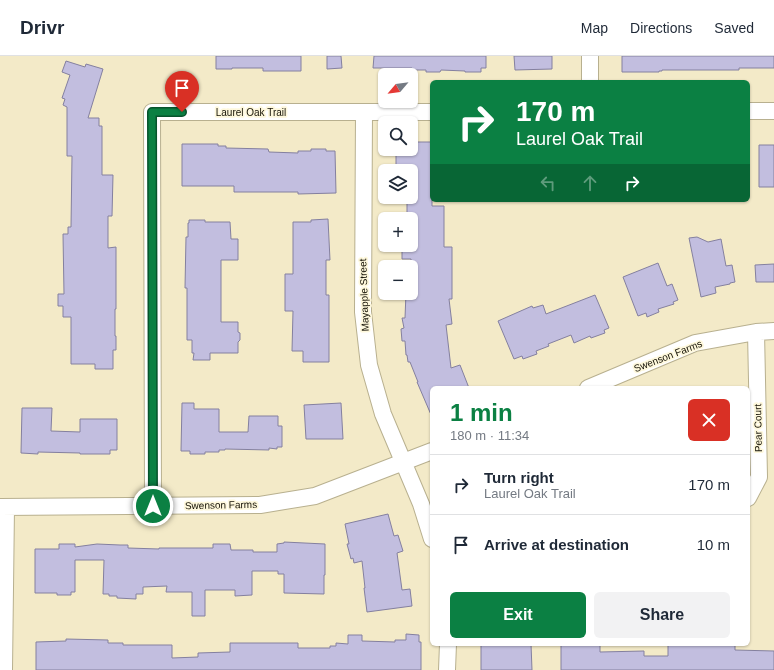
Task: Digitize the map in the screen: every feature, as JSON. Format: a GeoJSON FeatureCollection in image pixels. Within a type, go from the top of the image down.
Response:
{"type":"FeatureCollection","features":[{"type":"Feature","properties":{"kind":"street"},"geometry":{"type":"LineString","coordinates":[[590,56],[590,80]]}},
{"type":"Feature","properties":{"kind":"street"},"geometry":{"type":"LineString","coordinates":[[750,111],[774,111]]}},
{"type":"Feature","properties":{"kind":"street","name":"Laurel Oak Trail"},"geometry":{"type":"LineString","coordinates":[[153,506],[152,112],[430,112]]}},
{"type":"Feature","properties":{"kind":"street","name":"Mayapple Street"},"geometry":{"type":"LineString","coordinates":[[364,112],[363,320],[368,365],[383,414],[421,504],[430,532]]}},
{"type":"Feature","properties":{"kind":"street","name":"Swenson Farms"},"geometry":{"type":"LineString","coordinates":[[593,386],[695,343],[756,332],[774,332]]}},
{"type":"Feature","properties":{"kind":"street","name":"Pear Court"},"geometry":{"type":"LineString","coordinates":[[750,494],[759,477],[756,332]]}},
{"type":"Feature","properties":{"kind":"street","name":"Swenson Farms"},"geometry":{"type":"LineString","coordinates":[[3,507],[260,505],[315,496],[430,452]]}},
{"type":"Feature","properties":{"kind":"street"},"geometry":{"type":"LineString","coordinates":[[3,507],[4,670]]}},
{"type":"Feature","properties":{"kind":"street"},"geometry":{"type":"LineString","coordinates":[[448,646],[448,670]]}},
{"type":"Feature","properties":{"kind":"building"},"geometry":{"type":"Polygon","coordinates":[[[216,56],[301,56],[301,71],[263,71],[263,68],[216,69],[216,56]]]}},
{"type":"Feature","properties":{"kind":"building"},"geometry":{"type":"Polygon","coordinates":[[[327,56],[341,56],[342,68],[327,69],[327,56]]]}},
{"type":"Feature","properties":{"kind":"building"},"geometry":{"type":"Polygon","coordinates":[[[374,56],[486,56],[486,68],[481,68],[481,72],[441,70],[440,72],[426,72],[426,70],[418,70],[418,68],[373,68],[374,56]]]}},
{"type":"Feature","properties":{"kind":"building"},"geometry":{"type":"Polygon","coordinates":[[[514,56],[552,56],[552,69],[515,70],[514,56]]]}},
{"type":"Feature","properties":{"kind":"building"},"geometry":{"type":"Polygon","coordinates":[[[622,56],[774,56],[774,68],[622,72],[622,56]]]}},
{"type":"Feature","properties":{"kind":"building"},"geometry":{"type":"Polygon","coordinates":[[[66,61],[85,67],[86,64],[103,69],[88,118],[99,118],[99,126],[102,126],[102,175],[113,175],[112,216],[108,216],[108,248],[116,247],[116,350],[113,350],[113,369],[95,369],[95,364],[71,364],[71,317],[63,317],[63,306],[58,306],[58,294],[64,294],[63,234],[68,234],[68,227],[71,227],[72,156],[67,156],[67,107],[63,105],[65,99],[62,98],[70,75],[62,72],[66,61]]]}},
{"type":"Feature","properties":{"kind":"building"},"geometry":{"type":"Polygon","coordinates":[[[418,142],[430,142],[430,202],[432,202],[432,206],[444,206],[444,247],[452,247],[452,299],[449,299],[452,324],[446,325],[451,368],[460,365],[468,386],[430,386],[430,412],[410,362],[408,362],[405,341],[402,341],[401,329],[404,328],[402,318],[405,318],[406,300],[418,300],[418,260],[402,259],[402,252],[418,252],[418,212],[407,212],[407,204],[418,204],[418,164],[396,164],[396,156],[418,156],[418,142]]]}},
{"type":"Feature","properties":{"kind":"building"},"geometry":{"type":"Polygon","coordinates":[[[182,144],[218,144],[218,146],[226,146],[226,148],[268,149],[269,152],[298,153],[298,151],[311,151],[311,149],[326,149],[326,151],[335,151],[336,193],[298,194],[298,192],[234,192],[234,186],[182,186],[182,144]]]}},
{"type":"Feature","properties":{"kind":"building"},"geometry":{"type":"Polygon","coordinates":[[[759,145],[774,145],[774,187],[759,187],[759,145]]]}},
{"type":"Feature","properties":{"kind":"building"},"geometry":{"type":"Polygon","coordinates":[[[328,219],[330,260],[326,260],[326,295],[329,295],[329,362],[303,362],[303,351],[292,351],[293,311],[285,311],[285,274],[293,274],[293,222],[311,222],[311,220],[328,219]]]}},
{"type":"Feature","properties":{"kind":"building"},"geometry":{"type":"Polygon","coordinates":[[[189,220],[205,220],[205,222],[230,222],[231,239],[238,239],[238,260],[221,260],[221,322],[238,322],[240,340],[238,342],[238,353],[210,353],[210,360],[193,360],[194,353],[192,353],[192,340],[187,340],[187,288],[185,288],[186,237],[188,237],[189,220]]]}},
{"type":"Feature","properties":{"kind":"building"},"geometry":{"type":"Polygon","coordinates":[[[697,237],[708,242],[721,239],[726,266],[732,265],[735,282],[715,287],[716,293],[701,297],[689,238],[697,237]]]}},
{"type":"Feature","properties":{"kind":"building"},"geometry":{"type":"Polygon","coordinates":[[[658,263],[667,286],[672,284],[678,300],[673,302],[674,304],[658,309],[659,312],[647,317],[646,313],[638,316],[623,277],[658,263]]]}},
{"type":"Feature","properties":{"kind":"building"},"geometry":{"type":"Polygon","coordinates":[[[774,264],[774,282],[756,282],[755,265],[774,264]]]}},
{"type":"Feature","properties":{"kind":"building"},"geometry":{"type":"Polygon","coordinates":[[[595,295],[609,328],[604,330],[605,333],[591,338],[590,336],[574,343],[571,335],[548,344],[549,346],[536,351],[537,354],[523,359],[522,356],[514,359],[498,321],[532,306],[533,308],[543,305],[546,314],[595,295]]]}},
{"type":"Feature","properties":{"kind":"building"},"geometry":{"type":"Polygon","coordinates":[[[182,403],[194,403],[194,409],[219,409],[219,432],[248,432],[249,416],[278,416],[278,426],[282,426],[282,447],[277,447],[277,449],[269,448],[269,450],[225,449],[219,450],[219,452],[205,452],[205,454],[190,454],[190,451],[181,451],[182,403]]]}},
{"type":"Feature","properties":{"kind":"building"},"geometry":{"type":"Polygon","coordinates":[[[341,403],[343,439],[306,439],[304,405],[341,403]]]}},
{"type":"Feature","properties":{"kind":"building"},"geometry":{"type":"Polygon","coordinates":[[[22,408],[52,408],[51,431],[80,432],[80,419],[117,419],[117,450],[110,450],[110,454],[21,453],[22,408]]]}},
{"type":"Feature","properties":{"kind":"building"},"geometry":{"type":"Polygon","coordinates":[[[388,514],[394,536],[398,535],[403,551],[397,553],[402,590],[410,589],[412,606],[367,612],[362,561],[354,563],[353,558],[351,559],[347,544],[349,544],[345,524],[388,514]]]}},
{"type":"Feature","properties":{"kind":"building"},"geometry":{"type":"Polygon","coordinates":[[[284,542],[325,544],[324,594],[284,593],[284,574],[278,574],[278,571],[252,571],[252,595],[235,596],[235,590],[205,590],[205,616],[192,616],[192,592],[166,592],[167,586],[143,587],[143,594],[136,594],[136,599],[117,598],[117,596],[103,594],[104,560],[75,560],[75,592],[71,592],[71,595],[57,595],[57,593],[35,593],[35,549],[59,549],[59,544],[75,544],[75,547],[97,544],[128,545],[128,548],[159,549],[213,548],[213,544],[230,544],[231,550],[277,552],[277,544],[284,542]]]}},
{"type":"Feature","properties":{"kind":"building"},"geometry":{"type":"Polygon","coordinates":[[[406,634],[419,635],[419,642],[421,642],[421,670],[36,670],[36,642],[66,641],[66,639],[108,640],[108,643],[123,643],[123,645],[172,645],[172,658],[198,657],[198,653],[230,652],[230,643],[298,643],[298,648],[330,648],[330,646],[336,646],[336,643],[348,644],[348,635],[362,635],[362,641],[395,642],[395,640],[406,640],[406,634]]]}},
{"type":"Feature","properties":{"kind":"building"},"geometry":{"type":"Polygon","coordinates":[[[481,646],[531,646],[532,670],[481,670],[481,646]]]}},
{"type":"Feature","properties":{"kind":"building"},"geometry":{"type":"Polygon","coordinates":[[[561,646],[600,646],[600,652],[644,651],[644,656],[668,656],[668,646],[735,646],[735,650],[774,651],[774,670],[561,670],[561,646]]]}},
{"type":"Feature","properties":{"kind":"route"},"geometry":{"type":"LineString","coordinates":[[153,506],[152,112],[182,112]]}}]}
